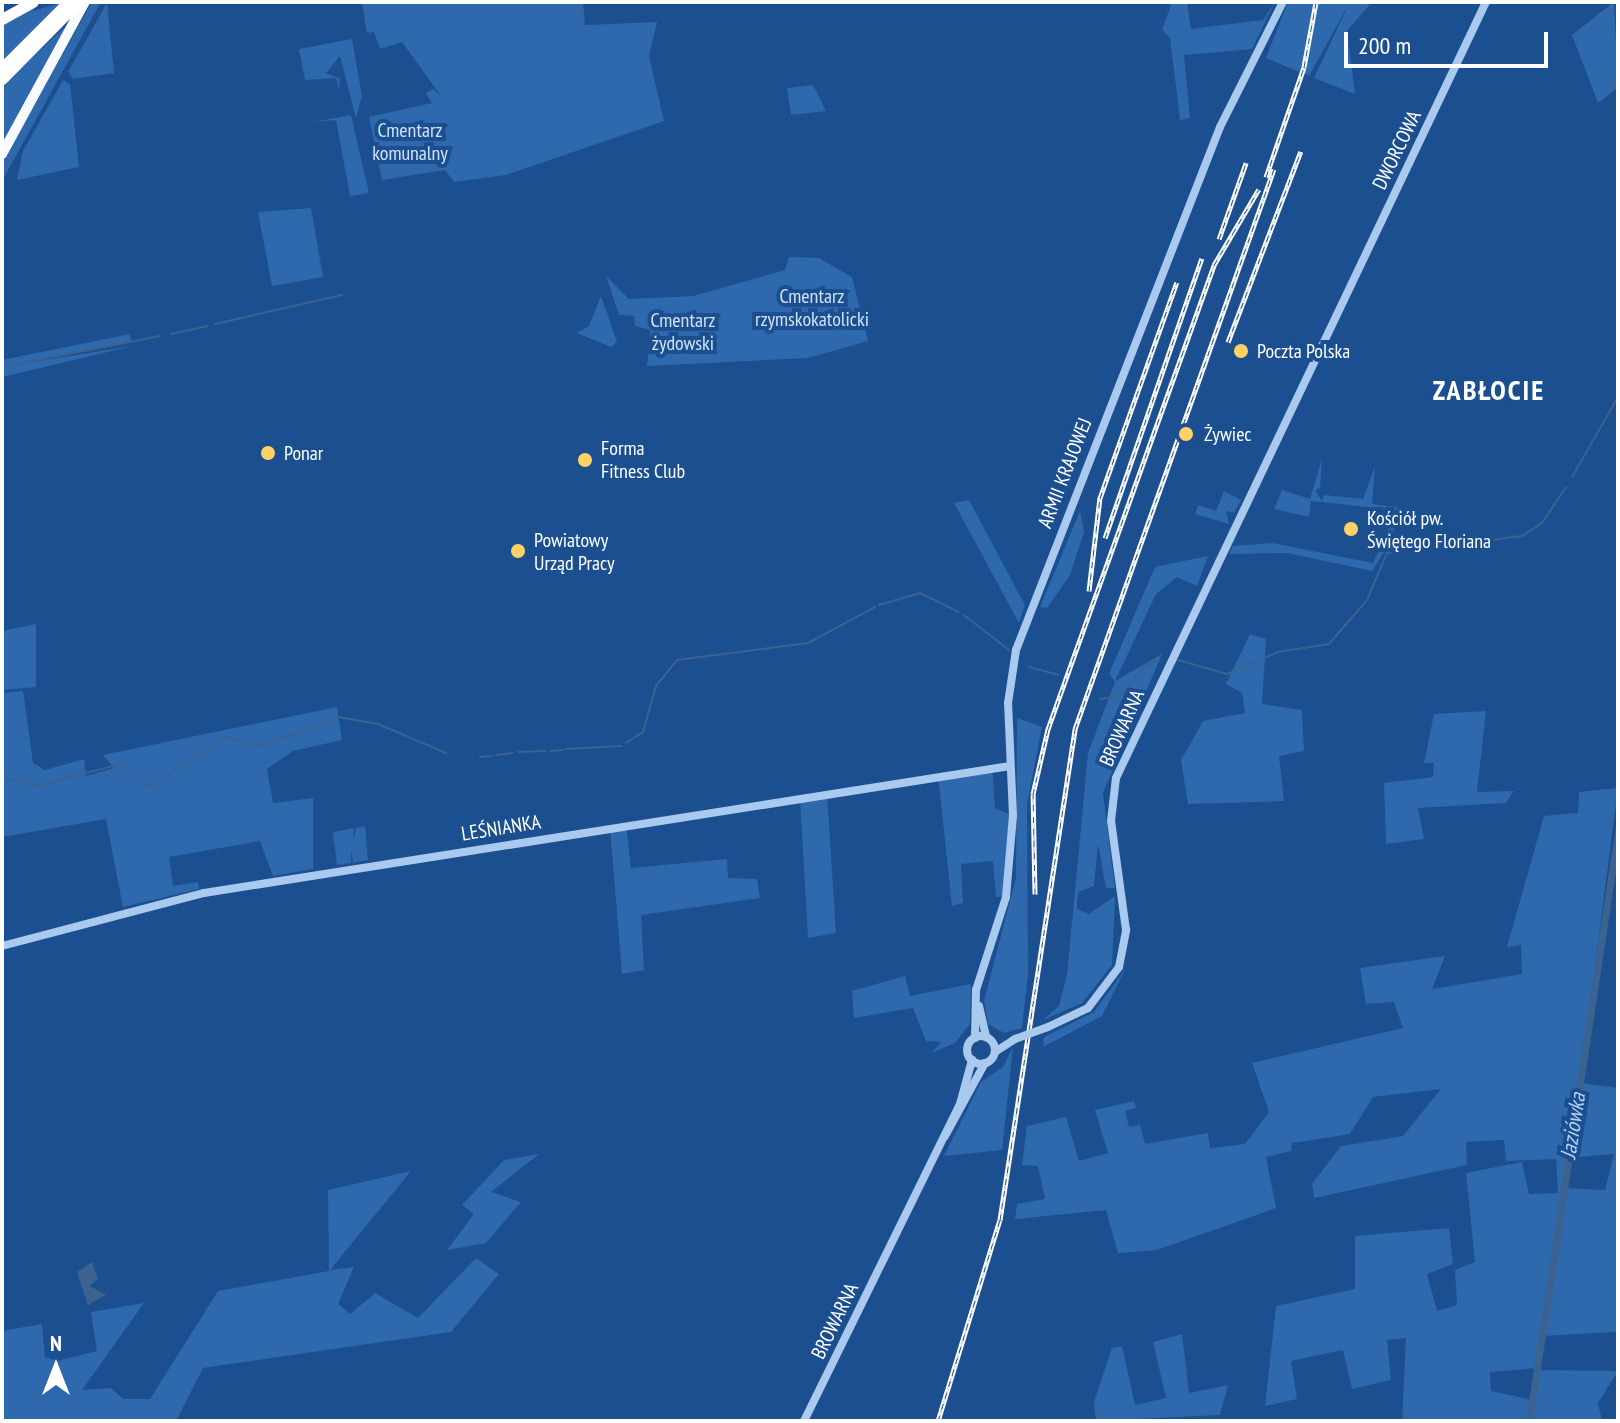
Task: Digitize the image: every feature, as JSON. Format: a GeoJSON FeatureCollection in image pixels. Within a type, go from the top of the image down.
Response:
{"type":"FeatureCollection","features":[{"type":"Feature","properties":{"kind":"highway"},"geometry":{"type":"LineString","coordinates":[[2,19],[33,2]]}},
{"type":"Feature","properties":{"kind":"highway"},"geometry":{"type":"LineString","coordinates":[[2,68],[68,2]]}},
{"type":"Feature","properties":{"kind":"highway"},"geometry":{"type":"LineString","coordinates":[[2,79],[78,2]]}},
{"type":"Feature","properties":{"kind":"highway"},"geometry":{"type":"LineString","coordinates":[[2,154],[85,2]]}},
{"type":"Feature","properties":{"kind":"street","name":"ARMII KRAJOWEJ"},"geometry":{"type":"LineString","coordinates":[[972,1060],[967,1050],[975,1038],[978,981],[1004,911],[1010,766],[1009,694],[1024,626],[1220,127],[1283,2]]}},
{"type":"Feature","properties":{"kind":"street","name":"DWORCOWA"},"geometry":{"type":"LineString","coordinates":[[1274,443],[1486,2]]}},
{"type":"Feature","properties":{"kind":"street","name":"BROWARNA"},"geometry":{"type":"LineString","coordinates":[[935,1149],[962,1115],[991,1044],[1048,1027],[1088,1008],[1119,967],[1126,930],[1111,821],[1116,778],[1274,443]]}},
{"type":"Feature","properties":{"kind":"street","name":"LEŚNIANKA"},"geometry":{"type":"LineString","coordinates":[[2,946],[204,893],[1010,766]]}},
{"type":"Feature","properties":{"kind":"street","name":"ARMII KRAJOWEJ"},"geometry":{"type":"LineString","coordinates":[[978,981],[991,1044]]}},
{"type":"Feature","properties":{"kind":"street"},"geometry":{"type":"LineString","coordinates":[[975,1038],[991,1044]]}},
{"type":"Feature","properties":{"kind":"street","name":"BROWARNA"},"geometry":{"type":"LineString","coordinates":[[804,1421],[963,1096],[972,1060]]}},
{"type":"Feature","properties":{"kind":"street"},"geometry":{"type":"LineString","coordinates":[[972,1060],[985,1063]]}},
{"type":"Feature","properties":{"kind":"green space"},"geometry":{"type":"Polygon","coordinates":[[[39,2],[33,11],[63,2],[2,64],[2,22],[39,2]]]}},
{"type":"Feature","properties":{"kind":"green space"},"geometry":{"type":"Polygon","coordinates":[[[92,2],[101,2],[2,181],[2,163],[92,2]]]}},
{"type":"Feature","properties":{"kind":"green space","name":"Cmentarz komunalny"},"geometry":{"type":"Polygon","coordinates":[[[362,2],[583,2],[585,25],[657,22],[649,56],[664,121],[506,175],[454,182],[445,170],[382,180],[369,117],[432,103],[426,93],[433,89],[441,96],[402,42],[380,49],[374,32],[367,33],[362,2]]]}},
{"type":"Feature","properties":{"kind":"green space"},"geometry":{"type":"Polygon","coordinates":[[[1172,2],[1187,2],[1191,29],[1263,20],[1275,2],[1252,49],[1184,55],[1190,118],[1180,120],[1170,38],[1162,30],[1172,2]]]}},
{"type":"Feature","properties":{"kind":"green space"},"geometry":{"type":"Polygon","coordinates":[[[1288,2],[1372,2],[1347,31],[1355,94],[1314,78],[1349,4],[1309,76],[1266,58],[1288,2]]]}},
{"type":"Feature","properties":{"kind":"green space"},"geometry":{"type":"Polygon","coordinates":[[[1614,2],[1618,87],[1598,103],[1572,35],[1614,2]]]}},
{"type":"Feature","properties":{"kind":"green space"},"geometry":{"type":"Polygon","coordinates":[[[107,3],[114,73],[73,79],[68,72],[107,3]]]}},
{"type":"Feature","properties":{"kind":"green space"},"geometry":{"type":"Polygon","coordinates":[[[67,25],[2,145],[2,85],[67,25]]]}},
{"type":"Feature","properties":{"kind":"green space"},"geometry":{"type":"Polygon","coordinates":[[[352,39],[362,96],[356,118],[340,56],[326,73],[340,79],[339,91],[336,78],[305,80],[299,49],[352,39]]]}},
{"type":"Feature","properties":{"kind":"green space"},"geometry":{"type":"Polygon","coordinates":[[[63,80],[70,84],[79,167],[17,180],[23,151],[63,80]]]}},
{"type":"Feature","properties":{"kind":"green space"},"geometry":{"type":"Polygon","coordinates":[[[813,85],[826,111],[791,115],[787,88],[813,85]]]}},
{"type":"Feature","properties":{"kind":"green space"},"geometry":{"type":"Polygon","coordinates":[[[351,115],[369,193],[350,196],[336,120],[313,122],[351,115]]]}},
{"type":"Feature","properties":{"kind":"green space"},"geometry":{"type":"Polygon","coordinates":[[[311,208],[323,277],[272,286],[258,212],[311,208]]]}},
{"type":"Feature","properties":{"kind":"green space"},"geometry":{"type":"Polygon","coordinates":[[[789,257],[819,258],[852,277],[868,341],[808,358],[647,366],[650,330],[635,326],[634,316],[619,315],[606,276],[629,299],[693,296],[785,270],[789,257]]]}},
{"type":"Feature","properties":{"kind":"green space"},"geometry":{"type":"Polygon","coordinates":[[[601,296],[617,342],[611,347],[577,333],[589,326],[601,296]]]}},
{"type":"Feature","properties":{"kind":"green space"},"geometry":{"type":"Polygon","coordinates":[[[130,334],[131,341],[19,364],[133,346],[2,377],[2,360],[130,334]]]}},
{"type":"Feature","properties":{"kind":"green space"},"geometry":{"type":"Polygon","coordinates":[[[1322,459],[1320,488],[1315,490],[1322,501],[1324,495],[1363,499],[1375,466],[1372,504],[1402,508],[1389,544],[1372,571],[1287,553],[1229,554],[1233,546],[1272,543],[1373,563],[1397,510],[1311,501],[1309,517],[1274,509],[1282,490],[1310,499],[1322,459]]]}},
{"type":"Feature","properties":{"kind":"green space"},"geometry":{"type":"Polygon","coordinates":[[[1224,491],[1241,500],[1234,513],[1226,511],[1229,524],[1195,514],[1198,505],[1216,511],[1224,491]]]}},
{"type":"Feature","properties":{"kind":"green space"},"geometry":{"type":"Polygon","coordinates":[[[969,500],[1025,605],[1019,623],[954,503],[969,500]]]}},
{"type":"Feature","properties":{"kind":"green space"},"geometry":{"type":"Polygon","coordinates":[[[1080,511],[1084,532],[1070,575],[1047,608],[1040,607],[1080,511]]]}},
{"type":"Feature","properties":{"kind":"green space"},"geometry":{"type":"Polygon","coordinates":[[[1208,556],[1197,586],[1177,577],[1156,594],[1115,681],[1162,654],[1103,793],[1115,888],[1106,888],[1098,844],[1094,886],[1078,892],[1077,909],[1089,914],[1115,896],[1112,965],[1082,1003],[1043,1020],[1059,1006],[1067,975],[1088,753],[1115,682],[1109,674],[1155,567],[1208,556]]]}},
{"type":"Feature","properties":{"kind":"green space"},"geometry":{"type":"Polygon","coordinates":[[[36,624],[36,687],[2,690],[2,631],[36,624]]]}},
{"type":"Feature","properties":{"kind":"green space"},"geometry":{"type":"Polygon","coordinates":[[[1250,634],[1266,639],[1262,704],[1302,710],[1304,751],[1279,756],[1284,801],[1188,804],[1181,760],[1203,721],[1245,713],[1242,693],[1226,684],[1250,634]]]}},
{"type":"Feature","properties":{"kind":"green space"},"geometry":{"type":"Polygon","coordinates":[[[23,691],[33,763],[45,770],[84,759],[86,776],[114,768],[103,755],[337,707],[342,740],[293,751],[267,769],[273,803],[313,798],[313,869],[273,876],[260,841],[169,857],[173,886],[198,882],[199,889],[123,907],[106,819],[2,837],[2,693],[23,691]]]}},
{"type":"Feature","properties":{"kind":"green space"},"geometry":{"type":"Polygon","coordinates":[[[1486,711],[1477,792],[1514,791],[1506,803],[1418,808],[1424,839],[1386,844],[1384,783],[1433,777],[1434,763],[1424,763],[1434,714],[1486,711]]]}},
{"type":"Feature","properties":{"kind":"green space"},"geometry":{"type":"Polygon","coordinates":[[[1017,718],[1042,727],[1027,804],[1028,974],[1022,1028],[1004,1033],[988,1024],[984,1001],[1016,878],[1017,718]]]}},
{"type":"Feature","properties":{"kind":"green space"},"geometry":{"type":"Polygon","coordinates":[[[992,767],[995,808],[1013,816],[1006,897],[996,897],[993,861],[961,864],[963,903],[952,906],[938,775],[992,767]]]}},
{"type":"Feature","properties":{"kind":"green space"},"geometry":{"type":"Polygon","coordinates":[[[1618,788],[1580,1083],[1618,1088],[1618,1332],[1542,1336],[1537,1368],[1490,1372],[1491,1391],[1533,1400],[1529,1421],[1402,1421],[1406,1338],[1387,1340],[1391,1380],[1352,1389],[1343,1350],[1291,1361],[1297,1399],[1265,1406],[1276,1306],[1355,1289],[1355,1236],[1449,1228],[1453,1264],[1427,1274],[1437,1311],[1457,1305],[1455,1270],[1475,1262],[1466,1173],[1522,1162],[1529,1194],[1558,1193],[1556,1159],[1506,1161],[1504,1140],[1466,1142],[1467,1165],[1314,1198],[1312,1184],[1341,1146],[1403,1136],[1441,1089],[1373,1097],[1350,1134],[1292,1143],[1291,1151],[1266,1157],[1276,1208],[1157,1250],[1118,1253],[1106,1210],[1015,1219],[1017,1204],[1045,1199],[1038,1166],[1022,1165],[1027,1126],[1066,1117],[1079,1161],[1108,1153],[1095,1110],[1134,1101],[1136,1108],[1125,1111],[1129,1127],[1140,1125],[1145,1144],[1208,1133],[1210,1148],[1245,1144],[1269,1112],[1252,1063],[1403,1028],[1394,1002],[1366,1004],[1360,968],[1445,956],[1432,989],[1522,974],[1521,945],[1507,947],[1544,816],[1578,813],[1579,792],[1618,788]],[[1614,1154],[1568,1158],[1564,1188],[1605,1190],[1614,1154]]]}},
{"type":"Feature","properties":{"kind":"green space"},"geometry":{"type":"Polygon","coordinates":[[[827,794],[836,933],[808,938],[800,798],[827,794]]]}},
{"type":"Feature","properties":{"kind":"green space"},"geometry":{"type":"Polygon","coordinates":[[[626,825],[631,868],[727,859],[728,878],[757,879],[760,898],[641,915],[644,970],[622,974],[610,828],[626,825]]]}},
{"type":"Feature","properties":{"kind":"green space"},"geometry":{"type":"Polygon","coordinates":[[[365,826],[368,860],[353,863],[351,849],[351,863],[337,865],[333,832],[354,828],[353,842],[356,828],[365,826]]]}},
{"type":"Feature","properties":{"kind":"green space"},"geometry":{"type":"Polygon","coordinates":[[[1126,968],[1102,1016],[1043,1047],[1044,1037],[1094,1012],[1126,968]]]}},
{"type":"Feature","properties":{"kind":"green space"},"geometry":{"type":"Polygon","coordinates":[[[905,976],[910,996],[971,984],[970,1024],[955,1043],[931,1053],[942,1042],[926,1041],[913,1008],[854,1018],[852,991],[905,976]]]}},
{"type":"Feature","properties":{"kind":"green space"},"geometry":{"type":"Polygon","coordinates":[[[1013,1047],[1002,1150],[944,1156],[981,1082],[1003,1067],[1013,1047]]]}},
{"type":"Feature","properties":{"kind":"green space"},"geometry":{"type":"Polygon","coordinates":[[[539,1154],[491,1192],[521,1202],[486,1243],[447,1250],[474,1214],[462,1205],[504,1160],[539,1154]]]}},
{"type":"Feature","properties":{"kind":"green space"},"geometry":{"type":"Polygon","coordinates":[[[411,1171],[330,1270],[354,1267],[338,1304],[350,1314],[375,1293],[418,1318],[476,1258],[499,1274],[451,1332],[203,1368],[176,1421],[2,1421],[2,1331],[42,1324],[45,1357],[58,1361],[97,1351],[91,1312],[144,1303],[82,1390],[111,1388],[123,1399],[150,1399],[218,1291],[329,1271],[328,1190],[411,1171]]]}},
{"type":"Feature","properties":{"kind":"green space"},"geometry":{"type":"Polygon","coordinates":[[[1182,1334],[1189,1393],[1228,1385],[1220,1415],[1096,1421],[1094,1402],[1112,1348],[1122,1346],[1135,1405],[1166,1398],[1153,1342],[1182,1334]]]}},
{"type":"Feature","properties":{"kind":"green space"},"geometry":{"type":"Polygon","coordinates":[[[1540,1370],[1618,1371],[1598,1403],[1602,1421],[1532,1421],[1540,1370]]]}},
{"type":"Feature","properties":{"kind":"shaded area"},"geometry":{"type":"Polygon","coordinates":[[[92,1262],[98,1279],[90,1286],[106,1295],[88,1305],[77,1272],[92,1262]]]}},
{"type":"Feature","properties":{"kind":"waterway"},"geometry":{"type":"LineString","coordinates":[[215,324],[342,295]]}},
{"type":"Feature","properties":{"kind":"waterway"},"geometry":{"type":"LineString","coordinates":[[171,334],[208,326]]}},
{"type":"Feature","properties":{"kind":"waterway"},"geometry":{"type":"LineString","coordinates":[[2,367],[160,336]]}},
{"type":"Feature","properties":{"kind":"waterway"},"geometry":{"type":"LineString","coordinates":[[1572,477],[1618,397]]}},
{"type":"Feature","properties":{"kind":"waterway"},"geometry":{"type":"LineString","coordinates":[[1178,660],[1227,674],[1278,652],[1329,644],[1367,600],[1387,553],[1522,536],[1542,523],[1566,487]]}},
{"type":"Feature","properties":{"kind":"waterway"},"geometry":{"type":"LineString","coordinates":[[879,605],[920,593],[959,612]]}},
{"type":"Feature","properties":{"kind":"waterway"},"geometry":{"type":"LineString","coordinates":[[626,743],[643,732],[656,686],[677,660],[808,643],[875,607]]}},
{"type":"Feature","properties":{"kind":"waterway"},"geometry":{"type":"LineString","coordinates":[[964,615],[1009,650]]}},
{"type":"Feature","properties":{"kind":"waterway"},"geometry":{"type":"LineString","coordinates":[[1100,699],[1122,695],[1143,667],[1159,660]]}},
{"type":"Feature","properties":{"kind":"waterway"},"geometry":{"type":"LineString","coordinates":[[1029,667],[1058,675]]}},
{"type":"Feature","properties":{"kind":"waterway"},"geometry":{"type":"LineString","coordinates":[[2,777],[37,786],[116,765],[148,787],[225,737],[262,746],[338,717],[378,724],[446,753]]}},
{"type":"Feature","properties":{"kind":"waterway"},"geometry":{"type":"LineString","coordinates":[[566,749],[622,746]]}},
{"type":"Feature","properties":{"kind":"waterway"},"geometry":{"type":"LineString","coordinates":[[551,751],[563,750]]}},
{"type":"Feature","properties":{"kind":"waterway"},"geometry":{"type":"LineString","coordinates":[[518,752],[545,751]]}},
{"type":"Feature","properties":{"kind":"waterway"},"geometry":{"type":"LineString","coordinates":[[496,755],[512,753]]}},
{"type":"Feature","properties":{"kind":"waterway"},"geometry":{"type":"LineString","coordinates":[[480,757],[493,756]]}},
{"type":"Feature","properties":{"kind":"waterway","name":"Jaziówka"},"geometry":{"type":"LineString","coordinates":[[1529,1421],[1618,832]]}},
{"type":"Feature","properties":{"kind":"railway"},"geometry":{"type":"LineString","coordinates":[[1266,177],[1304,67],[1316,2]]}},
{"type":"Feature","properties":{"kind":"railway"},"geometry":{"type":"LineString","coordinates":[[1228,342],[1301,151]]}},
{"type":"Feature","properties":{"kind":"railway"},"geometry":{"type":"LineString","coordinates":[[1219,239],[1246,163]]}},
{"type":"Feature","properties":{"kind":"railway"},"geometry":{"type":"LineString","coordinates":[[938,1421],[1000,1220],[1075,729],[1274,169]]}},
{"type":"Feature","properties":{"kind":"railway"},"geometry":{"type":"LineString","coordinates":[[1035,894],[1033,794],[1048,729],[1214,265],[1259,189]]}},
{"type":"Feature","properties":{"kind":"railway"},"geometry":{"type":"LineString","coordinates":[[1105,538],[1202,258]]}},
{"type":"Feature","properties":{"kind":"railway"},"geometry":{"type":"LineString","coordinates":[[1089,591],[1100,498],[1177,282]]}},
{"type":"Feature","properties":{"kind":"place","name":"Poczta Polska"},"geometry":{"type":"Point","coordinates":[1241,351]}},
{"type":"Feature","properties":{"kind":"place","name":"Żywiec"},"geometry":{"type":"Point","coordinates":[1186,434]}},
{"type":"Feature","properties":{"kind":"place","name":"Ponar"},"geometry":{"type":"Point","coordinates":[268,453]}},
{"type":"Feature","properties":{"kind":"place","name":"Forma Fitness Club"},"geometry":{"type":"Point","coordinates":[585,460]}},
{"type":"Feature","properties":{"kind":"place","name":"Kościół pw. Świętego Floriana"},"geometry":{"type":"Point","coordinates":[1351,529]}},
{"type":"Feature","properties":{"kind":"place","name":"Powiatowy Urząd Pracy"},"geometry":{"type":"Point","coordinates":[518,551]}},
{"type":"Feature","properties":{"kind":"district","name":"ZABŁOCIE"},"geometry":{"type":"Point","coordinates":[1489,390]}},
{"type":"Feature","properties":{"kind":"park label","name":"Cmentarz rzymskokatolicki"},"geometry":{"type":"Point","coordinates":[812,308]}},
{"type":"Feature","properties":{"kind":"park label","name":"Cmentarz żydowski"},"geometry":{"type":"Point","coordinates":[683,332]}}]}
